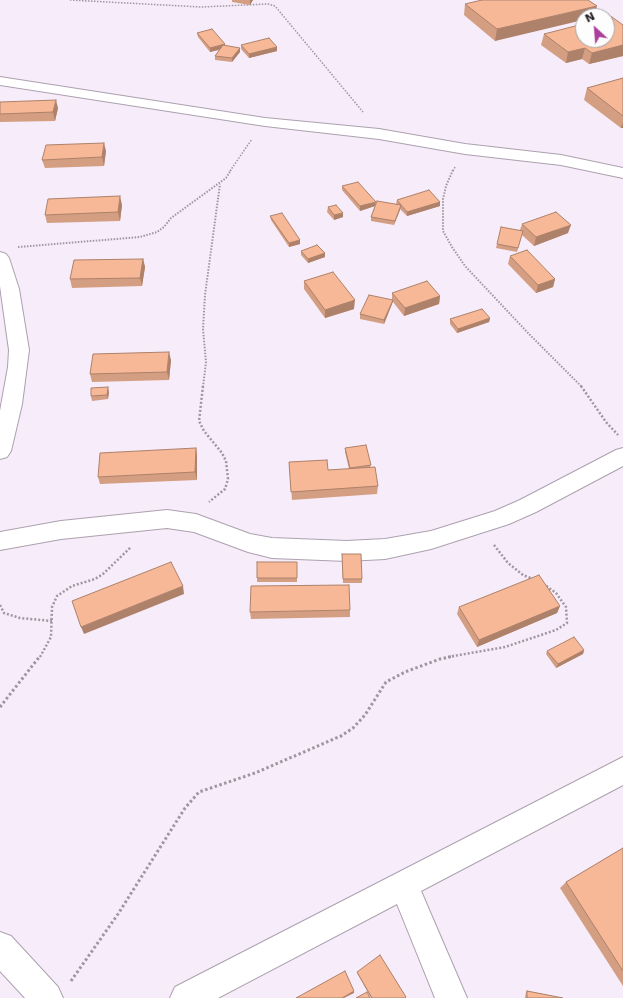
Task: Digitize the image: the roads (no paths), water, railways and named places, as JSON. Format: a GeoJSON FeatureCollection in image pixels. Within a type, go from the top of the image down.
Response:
{"type":"FeatureCollection","features":[{"type":"Feature","properties":{"kind":"street"},"geometry":{"type":"LineString","coordinates":[[0,81],[265,122],[379,134],[465,149],[561,160],[623,173]]}},
{"type":"Feature","properties":{"kind":"street"},"geometry":{"type":"LineString","coordinates":[[0,258],[10,289],[19,350],[13,397],[0,451]]}},
{"type":"Feature","properties":{"kind":"street"},"geometry":{"type":"LineString","coordinates":[[0,541],[61,530],[167,519],[196,522],[248,543],[272,548],[306,550],[385,549],[432,540],[481,525],[528,506],[622,446]]}},
{"type":"Feature","properties":{"kind":"street"},"geometry":{"type":"LineString","coordinates":[[186,998],[623,770]]}},
{"type":"Feature","properties":{"kind":"street"},"geometry":{"type":"LineString","coordinates":[[403,884],[450,998]]}},
{"type":"Feature","properties":{"kind":"street"},"geometry":{"type":"LineString","coordinates":[[0,947],[4,953],[58,992]]}}]}
